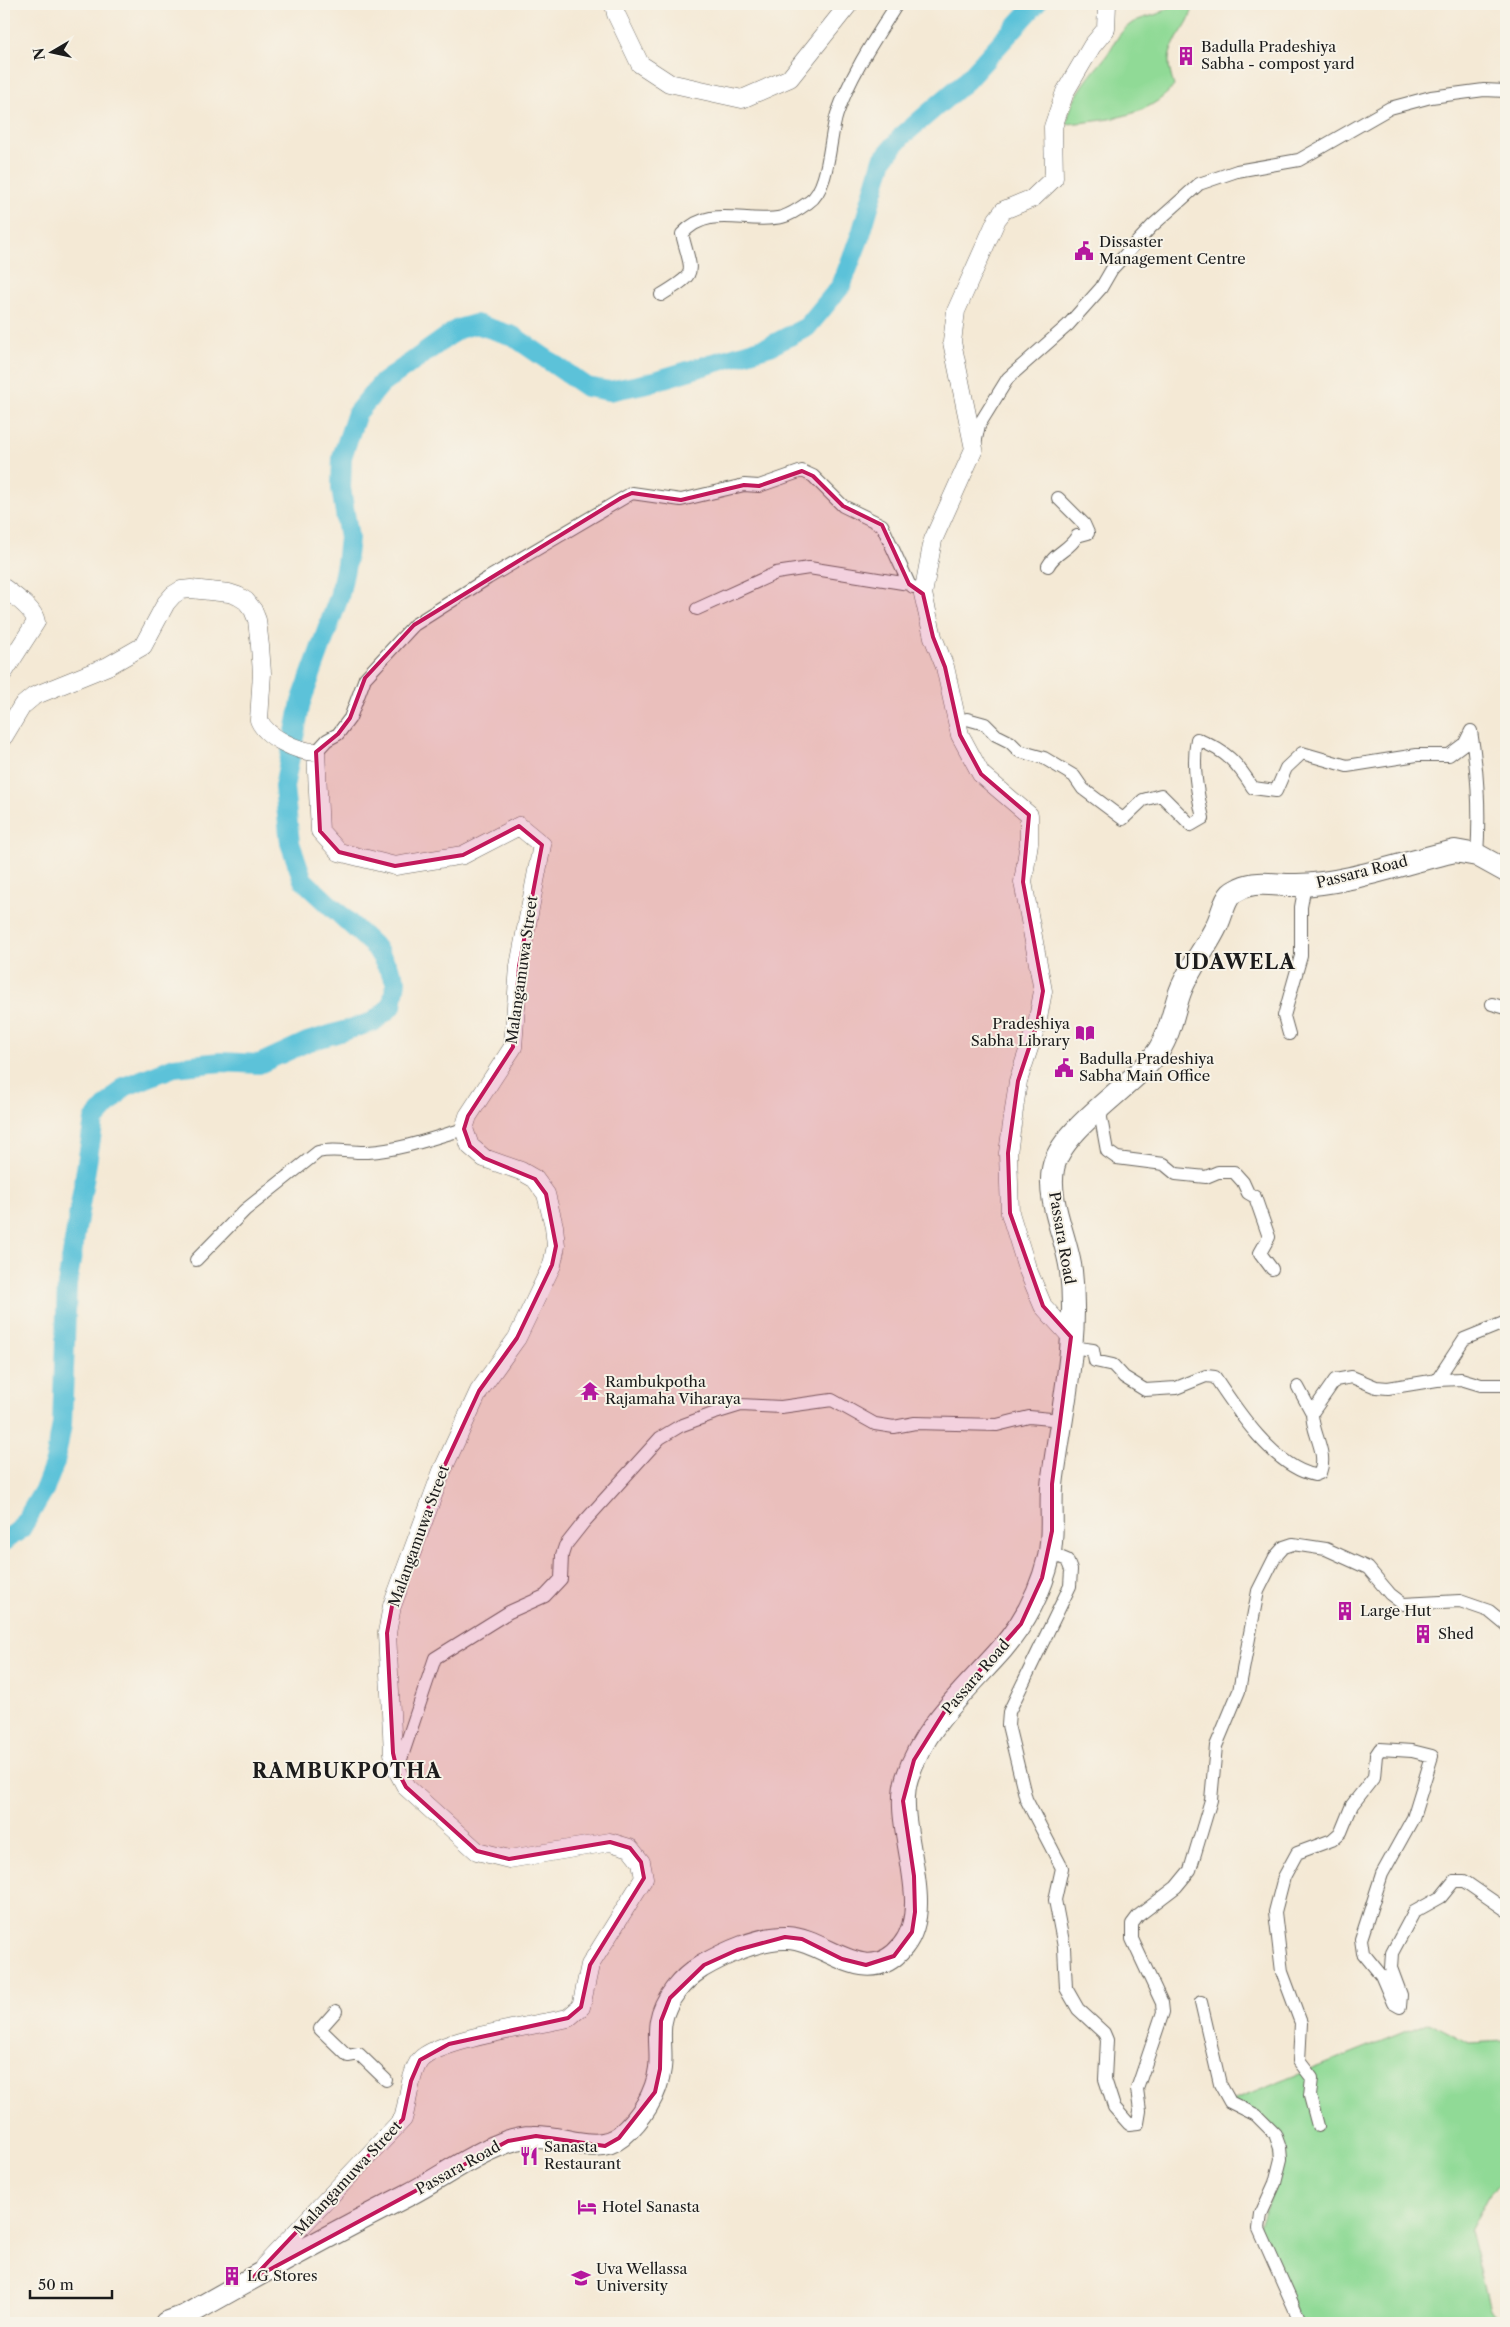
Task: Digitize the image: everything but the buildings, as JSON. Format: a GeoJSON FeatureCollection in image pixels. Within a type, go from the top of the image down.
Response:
{"type":"FeatureCollection","features":[{"type":"Feature","properties":{"kind":"highway","name":"Passara Road"},"geometry":{"type":"LineString","coordinates":[[166,2323],[186,2316],[351,2223],[455,2170],[482,2152],[508,2141],[536,2136],[605,2146],[619,2138],[638,2119],[655,2092],[660,2069],[661,2022],[670,1998],[691,1974],[704,1965],[737,1950],[770,1939],[785,1937],[802,1939],[842,1959],[866,1965],[894,1956],[905,1944],[912,1932],[915,1912],[914,1876],[903,1801],[904,1784],[914,1760],[948,1706],[1004,1647],[1021,1624],[1042,1578],[1050,1553],[1052,1484],[1071,1342],[1071,1271],[1054,1194],[1052,1172],[1060,1151],[1102,1106],[1159,1050],[1172,1020],[1180,992],[1217,925],[1229,895],[1249,883],[1319,885],[1455,851],[1477,855],[1506,871]]}},
{"type":"Feature","properties":{"kind":"street"},"geometry":{"type":"LineString","coordinates":[[614,4],[616,14],[640,64],[669,83],[742,99],[790,78],[848,4]]}},
{"type":"Feature","properties":{"kind":"street"},"geometry":{"type":"LineString","coordinates":[[661,295],[688,279],[691,271],[682,234],[690,225],[703,218],[782,217],[811,201],[823,182],[837,114],[859,65],[897,4]]}},
{"type":"Feature","properties":{"kind":"street"},"geometry":{"type":"LineString","coordinates":[[974,449],[952,342],[956,310],[998,218],[1004,210],[1034,198],[1054,178],[1053,127],[1065,92],[1092,46],[1106,30],[1107,4]]}},
{"type":"Feature","properties":{"kind":"street"},"geometry":{"type":"LineString","coordinates":[[916,589],[933,540],[974,449],[979,425],[1008,378],[1068,325],[1100,288],[1112,269],[1152,226],[1198,184],[1237,171],[1299,160],[1390,108],[1431,97],[1484,90],[1506,91]]}},
{"type":"Feature","properties":{"kind":"street"},"geometry":{"type":"LineString","coordinates":[[4,736],[22,706],[34,696],[108,666],[143,646],[170,599],[181,590],[191,589],[234,595],[246,601],[253,610],[257,620],[260,646],[259,720],[270,734],[309,752],[338,734],[350,718],[366,678],[414,625],[488,578],[632,493],[681,500],[744,485],[759,486],[802,471],[813,476],[842,506],[882,525],[916,589],[932,637],[946,667],[960,735],[981,774],[1029,815],[1029,843],[1023,882],[1042,997],[1037,1024],[1018,1081],[1008,1153],[1010,1213],[1027,1268],[1043,1306],[1071,1342],[1092,1350],[1095,1361],[1113,1365],[1124,1377],[1145,1390],[1176,1388],[1206,1376],[1215,1377],[1240,1414],[1263,1441],[1290,1464],[1315,1475],[1320,1473],[1322,1454],[1312,1423],[1312,1414],[1298,1387]]}},
{"type":"Feature","properties":{"kind":"street"},"geometry":{"type":"LineString","coordinates":[[1048,566],[1052,556],[1073,544],[1077,536],[1088,534],[1084,524],[1058,498]]}},
{"type":"Feature","properties":{"kind":"street"},"geometry":{"type":"LineString","coordinates":[[697,609],[776,573],[809,568],[916,589]]}},
{"type":"Feature","properties":{"kind":"street"},"geometry":{"type":"LineString","coordinates":[[4,588],[22,602],[35,616],[36,622],[4,672]]}},
{"type":"Feature","properties":{"kind":"street"},"geometry":{"type":"LineString","coordinates":[[967,719],[985,724],[996,735],[1010,742],[1019,751],[1044,758],[1074,776],[1083,789],[1122,819],[1143,800],[1161,795],[1191,825],[1203,818],[1196,787],[1195,749],[1197,739],[1217,748],[1237,763],[1253,788],[1276,790],[1286,768],[1302,753],[1347,766],[1417,755],[1449,755],[1465,743],[1471,731],[1478,772],[1477,790],[1480,811],[1477,855]]}},
{"type":"Feature","properties":{"kind":"street","name":"Malangamuwa Street"},"geometry":{"type":"LineString","coordinates":[[252,2278],[404,2119],[411,2081],[420,2060],[449,2044],[568,2018],[581,2007],[590,1965],[644,1878],[641,1862],[630,1848],[610,1842],[509,1859],[477,1851],[406,1787],[397,1770],[393,1753],[388,1633],[392,1606],[442,1471],[479,1391],[517,1338],[552,1265],[556,1246],[554,1226],[546,1194],[535,1179],[521,1170],[484,1158],[470,1146],[464,1129],[468,1116],[513,1047],[519,966],[542,844],[519,826],[463,855],[395,866],[339,852],[320,831],[309,752]]}},
{"type":"Feature","properties":{"kind":"street"},"geometry":{"type":"LineString","coordinates":[[1289,1034],[1284,1016],[1301,956],[1301,908],[1305,885]]}},
{"type":"Feature","properties":{"kind":"street"},"geometry":{"type":"LineString","coordinates":[[1492,1004],[1506,1008]]}},
{"type":"Feature","properties":{"kind":"street"},"geometry":{"type":"LineString","coordinates":[[1102,1106],[1101,1118],[1107,1151],[1117,1158],[1164,1164],[1176,1174],[1206,1177],[1218,1172],[1234,1172],[1243,1182],[1248,1193],[1255,1197],[1269,1237],[1260,1253],[1272,1269]]}},
{"type":"Feature","properties":{"kind":"street"},"geometry":{"type":"LineString","coordinates":[[196,1260],[245,1210],[318,1152],[331,1149],[367,1152],[392,1149],[464,1129]]}},
{"type":"Feature","properties":{"kind":"street"},"geometry":{"type":"LineString","coordinates":[[1437,1380],[1464,1340],[1506,1322]]}},
{"type":"Feature","properties":{"kind":"street"},"geometry":{"type":"LineString","coordinates":[[1312,1414],[1335,1380],[1352,1377],[1376,1387],[1388,1388],[1437,1380],[1461,1379],[1481,1385],[1506,1385]]}},
{"type":"Feature","properties":{"kind":"street"},"geometry":{"type":"LineString","coordinates":[[397,1770],[434,1658],[509,1612],[544,1596],[561,1580],[562,1554],[565,1546],[584,1522],[660,1438],[680,1426],[741,1406],[781,1407],[832,1400],[876,1424],[894,1427],[915,1423],[997,1425],[1029,1418],[1062,1420]]}},
{"type":"Feature","properties":{"kind":"street"},"geometry":{"type":"LineString","coordinates":[[1050,1553],[1068,1560],[1071,1570],[1070,1586],[1009,1712],[1008,1725],[1026,1800],[1062,1868],[1055,1900],[1064,1947],[1066,1988],[1078,2009],[1104,2033],[1107,2040],[1105,2079],[1114,2108],[1129,2124],[1138,2123],[1140,2112],[1137,2089],[1163,2012],[1162,2003],[1132,1939],[1132,1924],[1138,1916],[1176,1887],[1190,1870],[1211,1800],[1216,1746],[1239,1691],[1258,1591],[1275,1557],[1284,1547],[1292,1544],[1326,1549],[1368,1568],[1390,1594],[1403,1604],[1460,1600],[1489,1611],[1506,1625]]}},
{"type":"Feature","properties":{"kind":"street"},"geometry":{"type":"LineString","coordinates":[[1318,2126],[1310,2096],[1312,2078],[1299,2061],[1301,2023],[1282,1972],[1275,1912],[1284,1877],[1297,1853],[1332,1840],[1341,1832],[1352,1805],[1374,1777],[1376,1754],[1380,1749],[1412,1751],[1432,1756],[1413,1818],[1382,1874],[1361,1939],[1363,1953],[1381,1976],[1393,2003],[1400,2007],[1401,1995],[1391,1968],[1392,1953],[1414,1912],[1441,1897],[1454,1881],[1464,1881],[1506,1910]]}},
{"type":"Feature","properties":{"kind":"street"},"geometry":{"type":"LineString","coordinates":[[1201,2002],[1220,2084],[1230,2102],[1256,2115],[1275,2134],[1280,2148],[1282,2159],[1275,2183],[1261,2214],[1259,2229],[1301,2323]]}},
{"type":"Feature","properties":{"kind":"street"},"geometry":{"type":"LineString","coordinates":[[336,2011],[320,2029],[348,2056],[359,2054],[386,2080]]}},
{"type":"Feature","properties":{"kind":"highlighted area"},"geometry":{"type":"Polygon","coordinates":[[[802,471],[813,476],[843,506],[882,525],[909,584],[923,594],[933,637],[945,667],[960,735],[981,774],[1029,815],[1023,882],[1043,991],[1037,1024],[1018,1081],[1008,1153],[1010,1213],[1043,1306],[1071,1337],[1052,1484],[1052,1531],[1042,1578],[1021,1624],[948,1706],[914,1760],[903,1801],[914,1876],[915,1912],[912,1932],[894,1956],[866,1965],[842,1959],[802,1939],[785,1937],[737,1950],[704,1965],[670,1998],[661,2021],[660,2069],[655,2092],[619,2138],[605,2146],[536,2136],[508,2141],[252,2279],[403,2119],[411,2081],[420,2060],[449,2044],[568,2018],[581,2007],[590,1965],[644,1878],[641,1862],[630,1848],[610,1842],[509,1859],[477,1851],[406,1787],[397,1770],[393,1753],[387,1633],[392,1606],[442,1471],[479,1391],[517,1338],[552,1265],[556,1246],[546,1194],[535,1179],[484,1158],[470,1146],[464,1129],[468,1116],[513,1047],[519,966],[542,845],[519,826],[463,855],[395,866],[339,852],[320,831],[316,752],[338,734],[350,718],[365,678],[414,625],[621,498],[632,493],[681,500],[744,485],[759,486],[802,471]]]}},
{"type":"Feature","properties":{"kind":"green space"},"geometry":{"type":"Polygon","coordinates":[[[1172,4],[1193,4],[1190,18],[1172,47],[1169,58],[1174,86],[1151,105],[1125,116],[1067,124],[1076,97],[1108,54],[1122,31],[1138,20],[1163,12],[1172,4]]]}},
{"type":"Feature","properties":{"kind":"green space"},"geometry":{"type":"Polygon","coordinates":[[[1429,2022],[1469,2043],[1506,2041],[1506,2178],[1491,2191],[1470,2231],[1490,2309],[1505,2323],[1301,2323],[1259,2229],[1275,2183],[1275,2134],[1230,2102],[1429,2022]]]}},
{"type":"Feature","properties":{"kind":"waterway"},"geometry":{"type":"LineString","coordinates":[[4,1541],[21,1529],[45,1488],[55,1462],[62,1424],[67,1285],[94,1120],[124,1087],[174,1067],[221,1062],[259,1064],[307,1042],[373,1022],[392,1006],[396,981],[376,948],[303,880],[290,843],[284,787],[301,702],[339,597],[346,564],[349,538],[341,488],[342,457],[357,413],[381,384],[458,329],[476,324],[513,336],[587,387],[609,391],[648,383],[770,346],[807,327],[841,286],[861,234],[883,159],[902,136],[966,81],[1036,4]]}},
{"type":"Feature","properties":{"kind":"place","name":"Badulla Pradeshiya Sabha - compost yard"},"geometry":{"type":"Point","coordinates":[1186,56]}},
{"type":"Feature","properties":{"kind":"place","name":"Dissaster Management Centre"},"geometry":{"type":"Point","coordinates":[1084,251]}},
{"type":"Feature","properties":{"kind":"place","name":"Pradeshiya Sabha Library"},"geometry":{"type":"Point","coordinates":[1085,1033]}},
{"type":"Feature","properties":{"kind":"place","name":"Badulla Pradeshiya Sabha Main Office"},"geometry":{"type":"Point","coordinates":[1064,1068]}},
{"type":"Feature","properties":{"kind":"place","name":"Rambukpotha Rajamaha Viharaya"},"geometry":{"type":"Point","coordinates":[590,1391]}},
{"type":"Feature","properties":{"kind":"place","name":"Large Hut"},"geometry":{"type":"Point","coordinates":[1345,1611]}},
{"type":"Feature","properties":{"kind":"place","name":"Shed"},"geometry":{"type":"Point","coordinates":[1423,1634]}},
{"type":"Feature","properties":{"kind":"place","name":"Sanasta Restaurant"},"geometry":{"type":"Point","coordinates":[529,2156]}},
{"type":"Feature","properties":{"kind":"place","name":"Hotel Sanasta"},"geometry":{"type":"Point","coordinates":[587,2207]}},
{"type":"Feature","properties":{"kind":"place","name":"LG Stores"},"geometry":{"type":"Point","coordinates":[232,2276]}},
{"type":"Feature","properties":{"kind":"place","name":"Uva Wellassa University"},"geometry":{"type":"Point","coordinates":[581,2278]}},
{"type":"Feature","properties":{"kind":"district","name":"UDAWELA"},"geometry":{"type":"Point","coordinates":[1235,962]}},
{"type":"Feature","properties":{"kind":"district","name":"RAMBUKPOTHA"},"geometry":{"type":"Point","coordinates":[347,1771]}}]}
